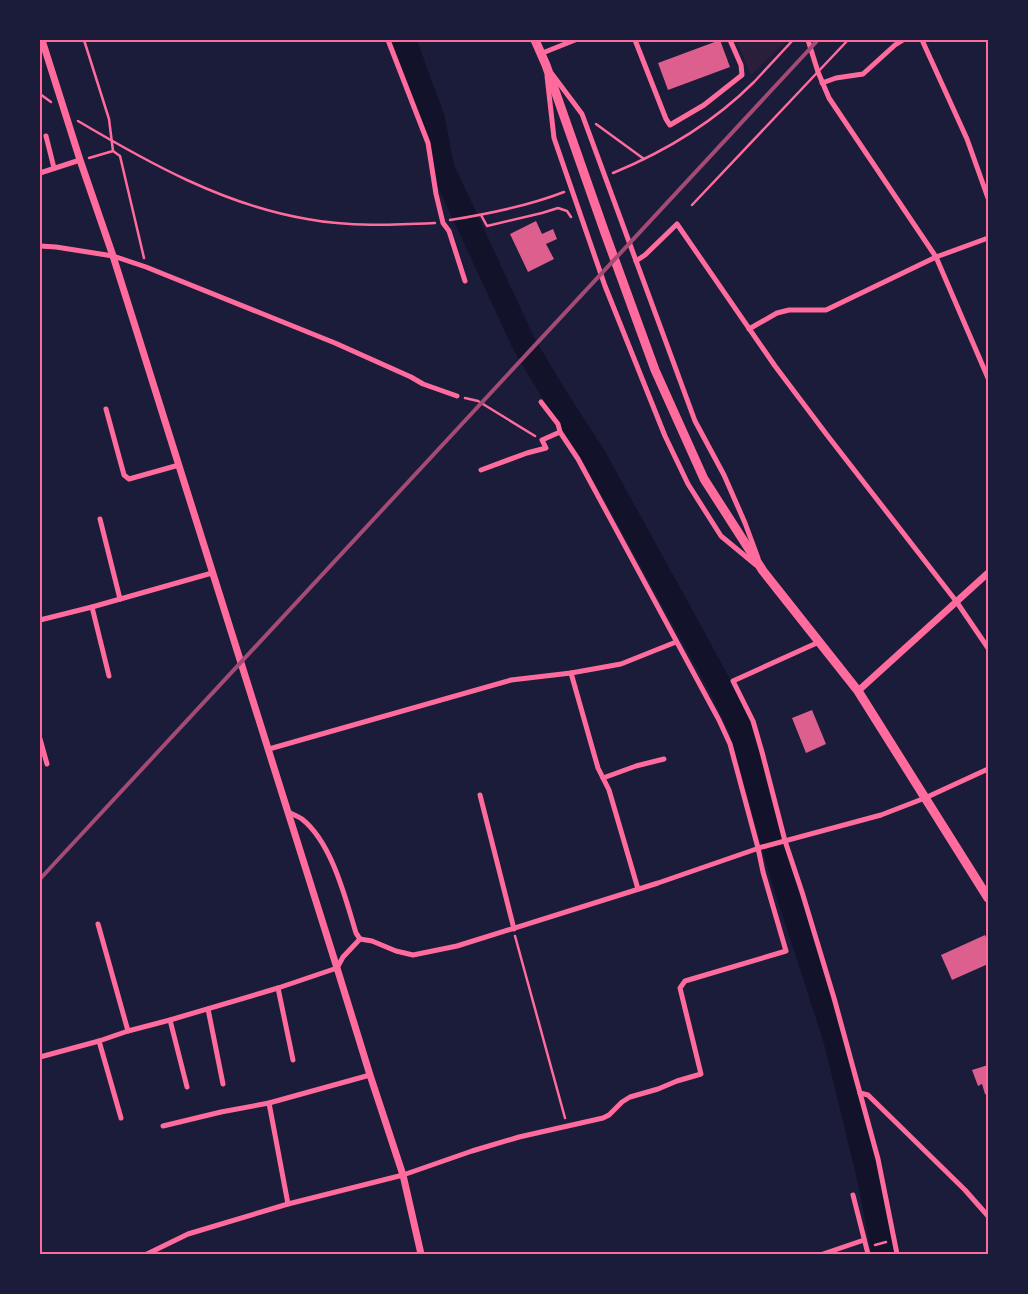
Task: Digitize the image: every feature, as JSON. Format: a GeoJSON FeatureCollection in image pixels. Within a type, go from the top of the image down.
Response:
{"type":"FeatureCollection","features":[{"type":"Feature","properties":{"kind":"main road"},"geometry":{"type":"LineString","coordinates":[[535,40],[546,65],[655,370],[704,479],[763,571],[858,691],[988,898]]}},
{"type":"Feature","properties":{"kind":"street"},"geometry":{"type":"LineString","coordinates":[[42,40],[113,256],[338,968],[402,1175],[422,1254]]}},
{"type":"Feature","properties":{"kind":"street"},"geometry":{"type":"LineString","coordinates":[[388,40],[428,143],[436,194],[465,281]]}},
{"type":"Feature","properties":{"kind":"street"},"geometry":{"type":"LineString","coordinates":[[540,54],[575,40]]}},
{"type":"Feature","properties":{"kind":"street"},"geometry":{"type":"LineString","coordinates":[[635,40],[670,126],[704,105],[742,75],[730,40]]}},
{"type":"Feature","properties":{"kind":"street"},"geometry":{"type":"LineString","coordinates":[[808,40],[829,98],[936,257],[988,378]]}},
{"type":"Feature","properties":{"kind":"street"},"geometry":{"type":"LineString","coordinates":[[822,83],[836,78],[863,74],[903,40]]}},
{"type":"Feature","properties":{"kind":"street"},"geometry":{"type":"LineString","coordinates":[[922,40],[967,139],[988,198]]}},
{"type":"Feature","properties":{"kind":"street"},"geometry":{"type":"LineString","coordinates":[[546,65],[582,114],[695,422],[724,475],[763,571]]}},
{"type":"Feature","properties":{"kind":"street"},"geometry":{"type":"LineString","coordinates":[[546,65],[554,138],[605,286],[665,436],[688,484],[721,536],[763,571]]}},
{"type":"Feature","properties":{"kind":"street"},"geometry":{"type":"LineString","coordinates":[[46,136],[54,168]]}},
{"type":"Feature","properties":{"kind":"street"},"geometry":{"type":"LineString","coordinates":[[40,173],[80,160]]}},
{"type":"Feature","properties":{"kind":"street"},"geometry":{"type":"LineString","coordinates":[[636,261],[645,255],[677,224],[749,329],[839,450],[956,601],[988,648]]}},
{"type":"Feature","properties":{"kind":"street"},"geometry":{"type":"LineString","coordinates":[[749,329],[777,314],[789,310],[826,310],[936,257],[988,238]]}},
{"type":"Feature","properties":{"kind":"street"},"geometry":{"type":"LineString","coordinates":[[40,246],[113,256],[146,267],[335,343],[423,384],[457,396]]}},
{"type":"Feature","properties":{"kind":"street"},"geometry":{"type":"LineString","coordinates":[[147,1254],[188,1234],[288,1204],[402,1175],[519,1137],[603,1118],[630,1097],[701,1074],[680,988],[685,982],[786,951],[763,872],[760,847],[730,744],[719,720],[583,467],[560,432],[558,424],[541,402]]}},
{"type":"Feature","properties":{"kind":"street"},"geometry":{"type":"LineString","coordinates":[[106,409],[124,475],[129,479],[179,465]]}},
{"type":"Feature","properties":{"kind":"street"},"geometry":{"type":"LineString","coordinates":[[481,470],[546,448],[542,440],[560,432]]}},
{"type":"Feature","properties":{"kind":"street"},"geometry":{"type":"LineString","coordinates":[[100,519],[120,598]]}},
{"type":"Feature","properties":{"kind":"street"},"geometry":{"type":"LineString","coordinates":[[40,620],[212,573]]}},
{"type":"Feature","properties":{"kind":"street"},"geometry":{"type":"LineString","coordinates":[[858,691],[988,573]]}},
{"type":"Feature","properties":{"kind":"street"},"geometry":{"type":"LineString","coordinates":[[92,607],[109,676]]}},
{"type":"Feature","properties":{"kind":"street"},"geometry":{"type":"LineString","coordinates":[[269,749],[511,680],[622,664],[676,642]]}},
{"type":"Feature","properties":{"kind":"street"},"geometry":{"type":"LineString","coordinates":[[819,642],[733,681],[755,729],[783,841],[802,892],[828,980],[878,1158],[897,1254]]}},
{"type":"Feature","properties":{"kind":"street"},"geometry":{"type":"LineString","coordinates":[[570,673],[598,768],[609,790],[638,889]]}},
{"type":"Feature","properties":{"kind":"street"},"geometry":{"type":"LineString","coordinates":[[40,739],[47,764]]}},
{"type":"Feature","properties":{"kind":"street"},"geometry":{"type":"LineString","coordinates":[[603,778],[636,766],[664,759]]}},
{"type":"Feature","properties":{"kind":"street"},"geometry":{"type":"LineString","coordinates":[[288,812],[302,820],[318,836],[335,869],[356,933],[360,939],[372,941],[413,956],[457,946],[514,929],[760,847],[881,814],[925,798],[988,769]]}},
{"type":"Feature","properties":{"kind":"street"},"geometry":{"type":"LineString","coordinates":[[480,795],[514,929]]}},
{"type":"Feature","properties":{"kind":"street"},"geometry":{"type":"LineString","coordinates":[[98,924],[128,1031]]}},
{"type":"Feature","properties":{"kind":"street"},"geometry":{"type":"LineString","coordinates":[[40,1057],[208,1009],[338,968],[343,957],[360,939]]}},
{"type":"Feature","properties":{"kind":"street"},"geometry":{"type":"LineString","coordinates":[[278,988],[293,1060]]}},
{"type":"Feature","properties":{"kind":"street"},"geometry":{"type":"LineString","coordinates":[[208,1009],[223,1084]]}},
{"type":"Feature","properties":{"kind":"street"},"geometry":{"type":"LineString","coordinates":[[170,1020],[187,1087]]}},
{"type":"Feature","properties":{"kind":"street"},"geometry":{"type":"LineString","coordinates":[[99,1041],[121,1118]]}},
{"type":"Feature","properties":{"kind":"street"},"geometry":{"type":"LineString","coordinates":[[163,1126],[269,1103],[370,1075]]}},
{"type":"Feature","properties":{"kind":"street"},"geometry":{"type":"LineString","coordinates":[[860,1093],[868,1095],[965,1190],[988,1216]]}},
{"type":"Feature","properties":{"kind":"street"},"geometry":{"type":"LineString","coordinates":[[269,1103],[288,1204]]}},
{"type":"Feature","properties":{"kind":"street"},"geometry":{"type":"LineString","coordinates":[[854,1195],[868,1254]]}},
{"type":"Feature","properties":{"kind":"street"},"geometry":{"type":"LineString","coordinates":[[823,1254],[864,1240]]}},
{"type":"Feature","properties":{"kind":"lane"},"geometry":{"type":"LineString","coordinates":[[692,205],[848,40]]}},
{"type":"Feature","properties":{"kind":"path"},"geometry":{"type":"LineString","coordinates":[[84,40],[109,119],[113,151],[120,156],[146,267]]}},
{"type":"Feature","properties":{"kind":"path"},"geometry":{"type":"LineString","coordinates":[[40,94],[66,114],[112,141],[189,181],[245,204],[307,220],[388,225],[445,222],[555,196]]}},
{"type":"Feature","properties":{"kind":"path"},"geometry":{"type":"LineString","coordinates":[[582,114],[644,160]]}},
{"type":"Feature","properties":{"kind":"path"},"geometry":{"type":"LineString","coordinates":[[80,160],[113,151]]}},
{"type":"Feature","properties":{"kind":"path"},"geometry":{"type":"LineString","coordinates":[[481,215],[487,226],[558,208],[568,211],[577,226],[585,226]]}},
{"type":"Feature","properties":{"kind":"path"},"geometry":{"type":"LineString","coordinates":[[457,396],[478,401],[542,440]]}},
{"type":"Feature","properties":{"kind":"path"},"geometry":{"type":"LineString","coordinates":[[514,929],[567,1127]]}},
{"type":"Feature","properties":{"kind":"path"},"geometry":{"type":"LineString","coordinates":[[872,1245],[892,1241]]}},
{"type":"Feature","properties":{"kind":"shaded area"},"geometry":{"type":"Polygon","coordinates":[[[736,40],[788,40],[751,75],[736,40]]]}},
{"type":"Feature","properties":{"kind":"building"},"geometry":{"type":"Polygon","coordinates":[[[720,40],[730,67],[668,90],[658,63],[720,40]]]}},
{"type":"Feature","properties":{"kind":"building"},"geometry":{"type":"Polygon","coordinates":[[[536,221],[542,234],[553,229],[557,239],[546,244],[554,259],[528,272],[510,234],[536,221]]]}},
{"type":"Feature","properties":{"kind":"building"},"geometry":{"type":"Polygon","coordinates":[[[812,710],[826,744],[806,753],[792,718],[812,710]]]}},
{"type":"Feature","properties":{"kind":"building"},"geometry":{"type":"Polygon","coordinates":[[[985,935],[988,942],[988,964],[952,980],[941,955],[985,935]]]}},
{"type":"Feature","properties":{"kind":"building"},"geometry":{"type":"Polygon","coordinates":[[[988,1065],[988,1095],[985,1094],[982,1084],[978,1086],[972,1070],[988,1065]]]}},
{"type":"Feature","properties":{"kind":"waterway"},"geometry":{"type":"LineString","coordinates":[[404,40],[433,119],[442,167],[524,344],[595,458],[717,680],[741,729],[783,878],[835,1038],[870,1182],[884,1254]]}},
{"type":"Feature","properties":{"kind":"railway"},"geometry":{"type":"LineString","coordinates":[[40,879],[818,40]]}}]}
